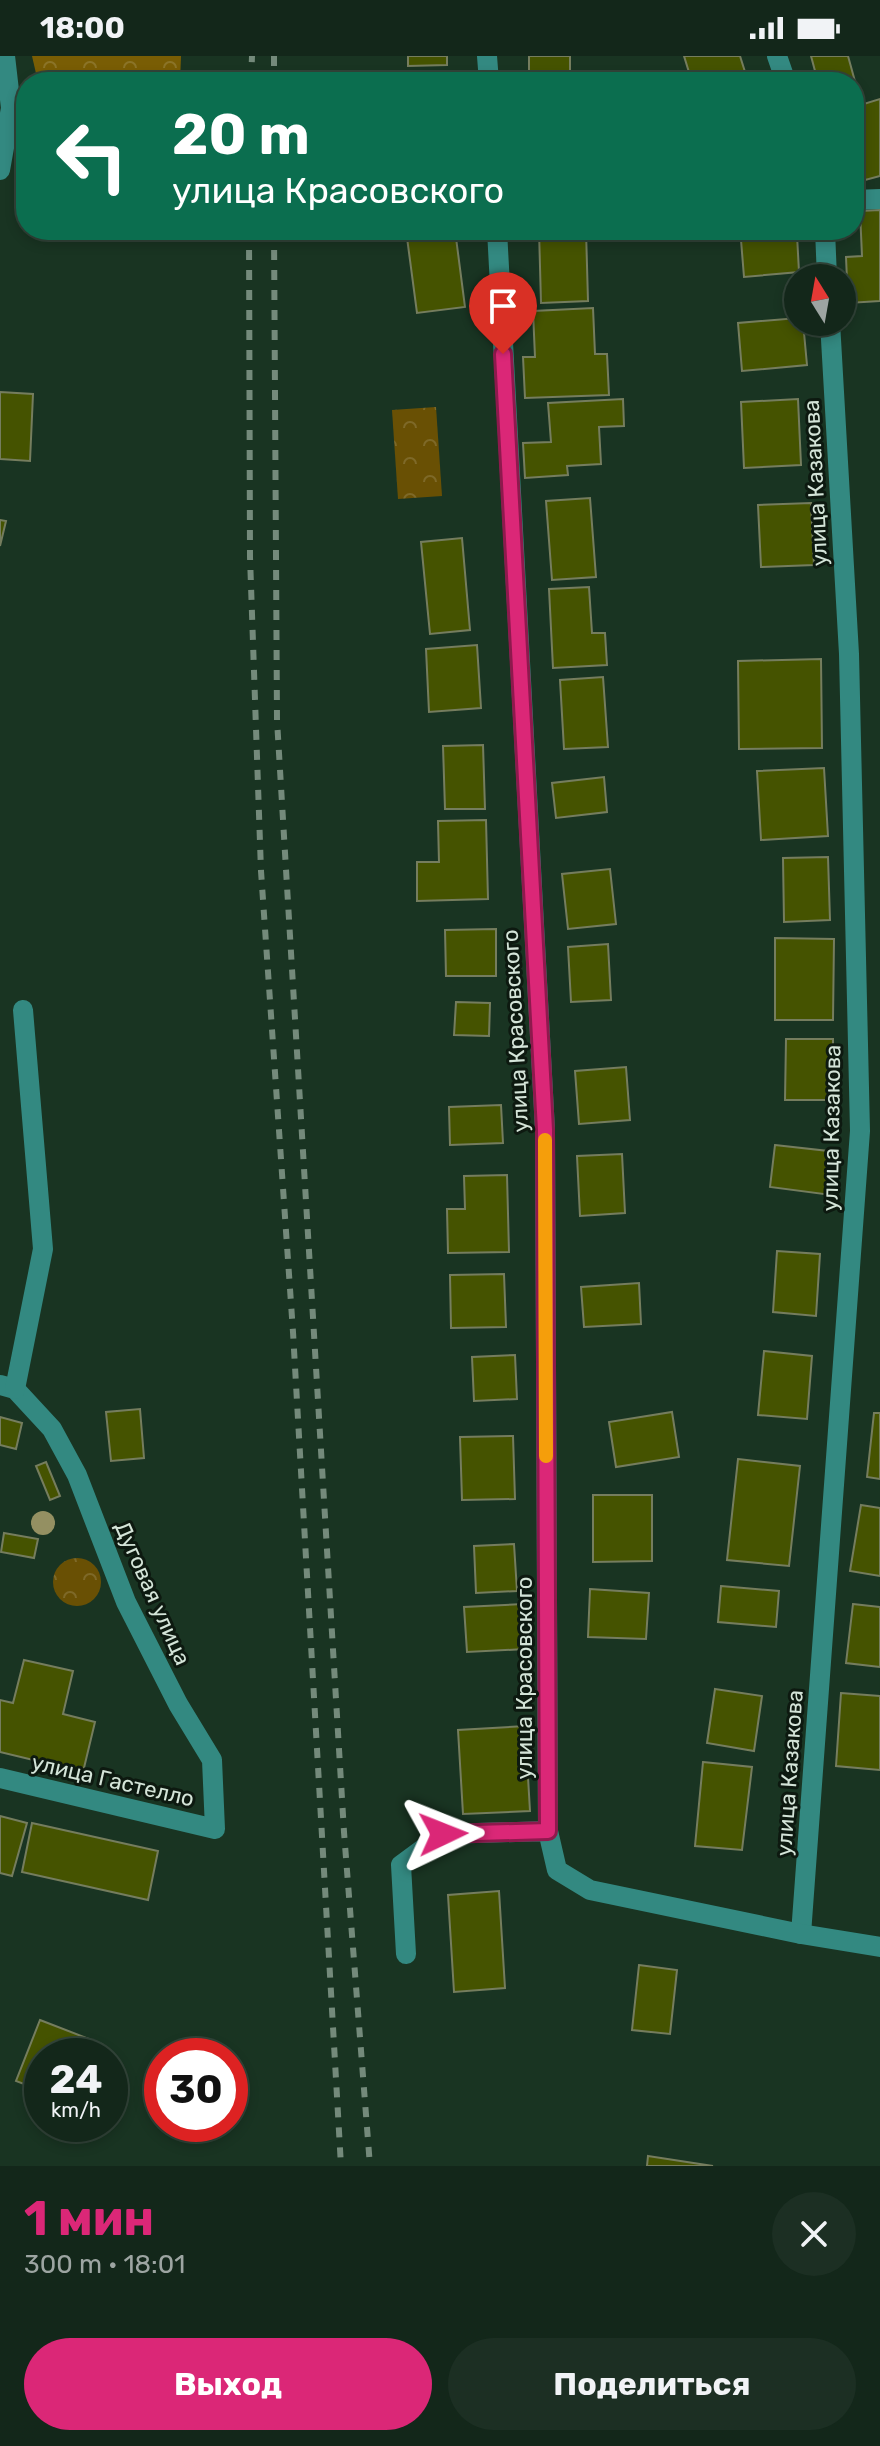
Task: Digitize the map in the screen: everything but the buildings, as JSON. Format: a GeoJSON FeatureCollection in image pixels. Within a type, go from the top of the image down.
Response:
{"type":"FeatureCollection","features":[{"type":"Feature","properties":{"kind":"street"},"geometry":{"type":"LineString","coordinates":[[0,170],[11,108],[5,56]]}},
{"type":"Feature","properties":{"kind":"street","name":"улица Красовского"},"geometry":{"type":"LineString","coordinates":[[498,240],[545,1130],[548,1831],[557,1870],[590,1890],[801,1934],[880,1947]]}},
{"type":"Feature","properties":{"kind":"street"},"geometry":{"type":"LineString","coordinates":[[825,240],[826,264]]}},
{"type":"Feature","properties":{"kind":"street","name":"улица Казакова"},"geometry":{"type":"LineString","coordinates":[[801,1934],[860,1131],[849,654],[831,336]]}},
{"type":"Feature","properties":{"kind":"street","name":"Дуговая улица"},"geometry":{"type":"LineString","coordinates":[[23,1010],[43,1249],[7,1387],[59,1440],[77,1475],[126,1602],[178,1704],[212,1760],[215,1829]]}},
{"type":"Feature","properties":{"kind":"street","name":"улица Гастелло"},"geometry":{"type":"LineString","coordinates":[[0,1778],[215,1829]]}},
{"type":"Feature","properties":{"kind":"street"},"geometry":{"type":"LineString","coordinates":[[406,1954],[401,1865],[443,1834],[548,1831]]}},
{"type":"Feature","properties":{"kind":"green space"},"geometry":{"type":"Polygon","coordinates":[[[32,56],[181,56],[180,72],[36,72],[32,56]]]}},
{"type":"Feature","properties":{"kind":"green space"},"geometry":{"type":"Polygon","coordinates":[[[436,407],[442,496],[398,499],[392,410],[436,407]]]}},
{"type":"Feature","properties":{"kind":"green space"},"geometry":{"type":"Polygon","coordinates":[[[77,1558],[94,1565],[101,1582],[94,1599],[77,1606],[60,1599],[53,1582],[60,1565],[77,1558]]]}},
{"type":"Feature","properties":{"kind":"railway"},"geometry":{"type":"LineString","coordinates":[[251,72],[252,56]]}},
{"type":"Feature","properties":{"kind":"railway"},"geometry":{"type":"LineString","coordinates":[[274,56],[274,72]]}},
{"type":"Feature","properties":{"kind":"railway"},"geometry":{"type":"LineString","coordinates":[[249,240],[250,557],[261,871],[293,1332],[341,2166]]}},
{"type":"Feature","properties":{"kind":"railway"},"geometry":{"type":"LineString","coordinates":[[274,240],[277,720],[344,1832],[370,2166]]}},
{"type":"Feature","properties":{"kind":"slow traffic"},"geometry":{"type":"LineString","coordinates":[[545,1140],[546,1456]]}},
{"type":"Feature","properties":{"kind":"route"},"geometry":{"type":"LineString","coordinates":[[443,1834],[548,1831],[545,1130],[503,354]]}}]}
